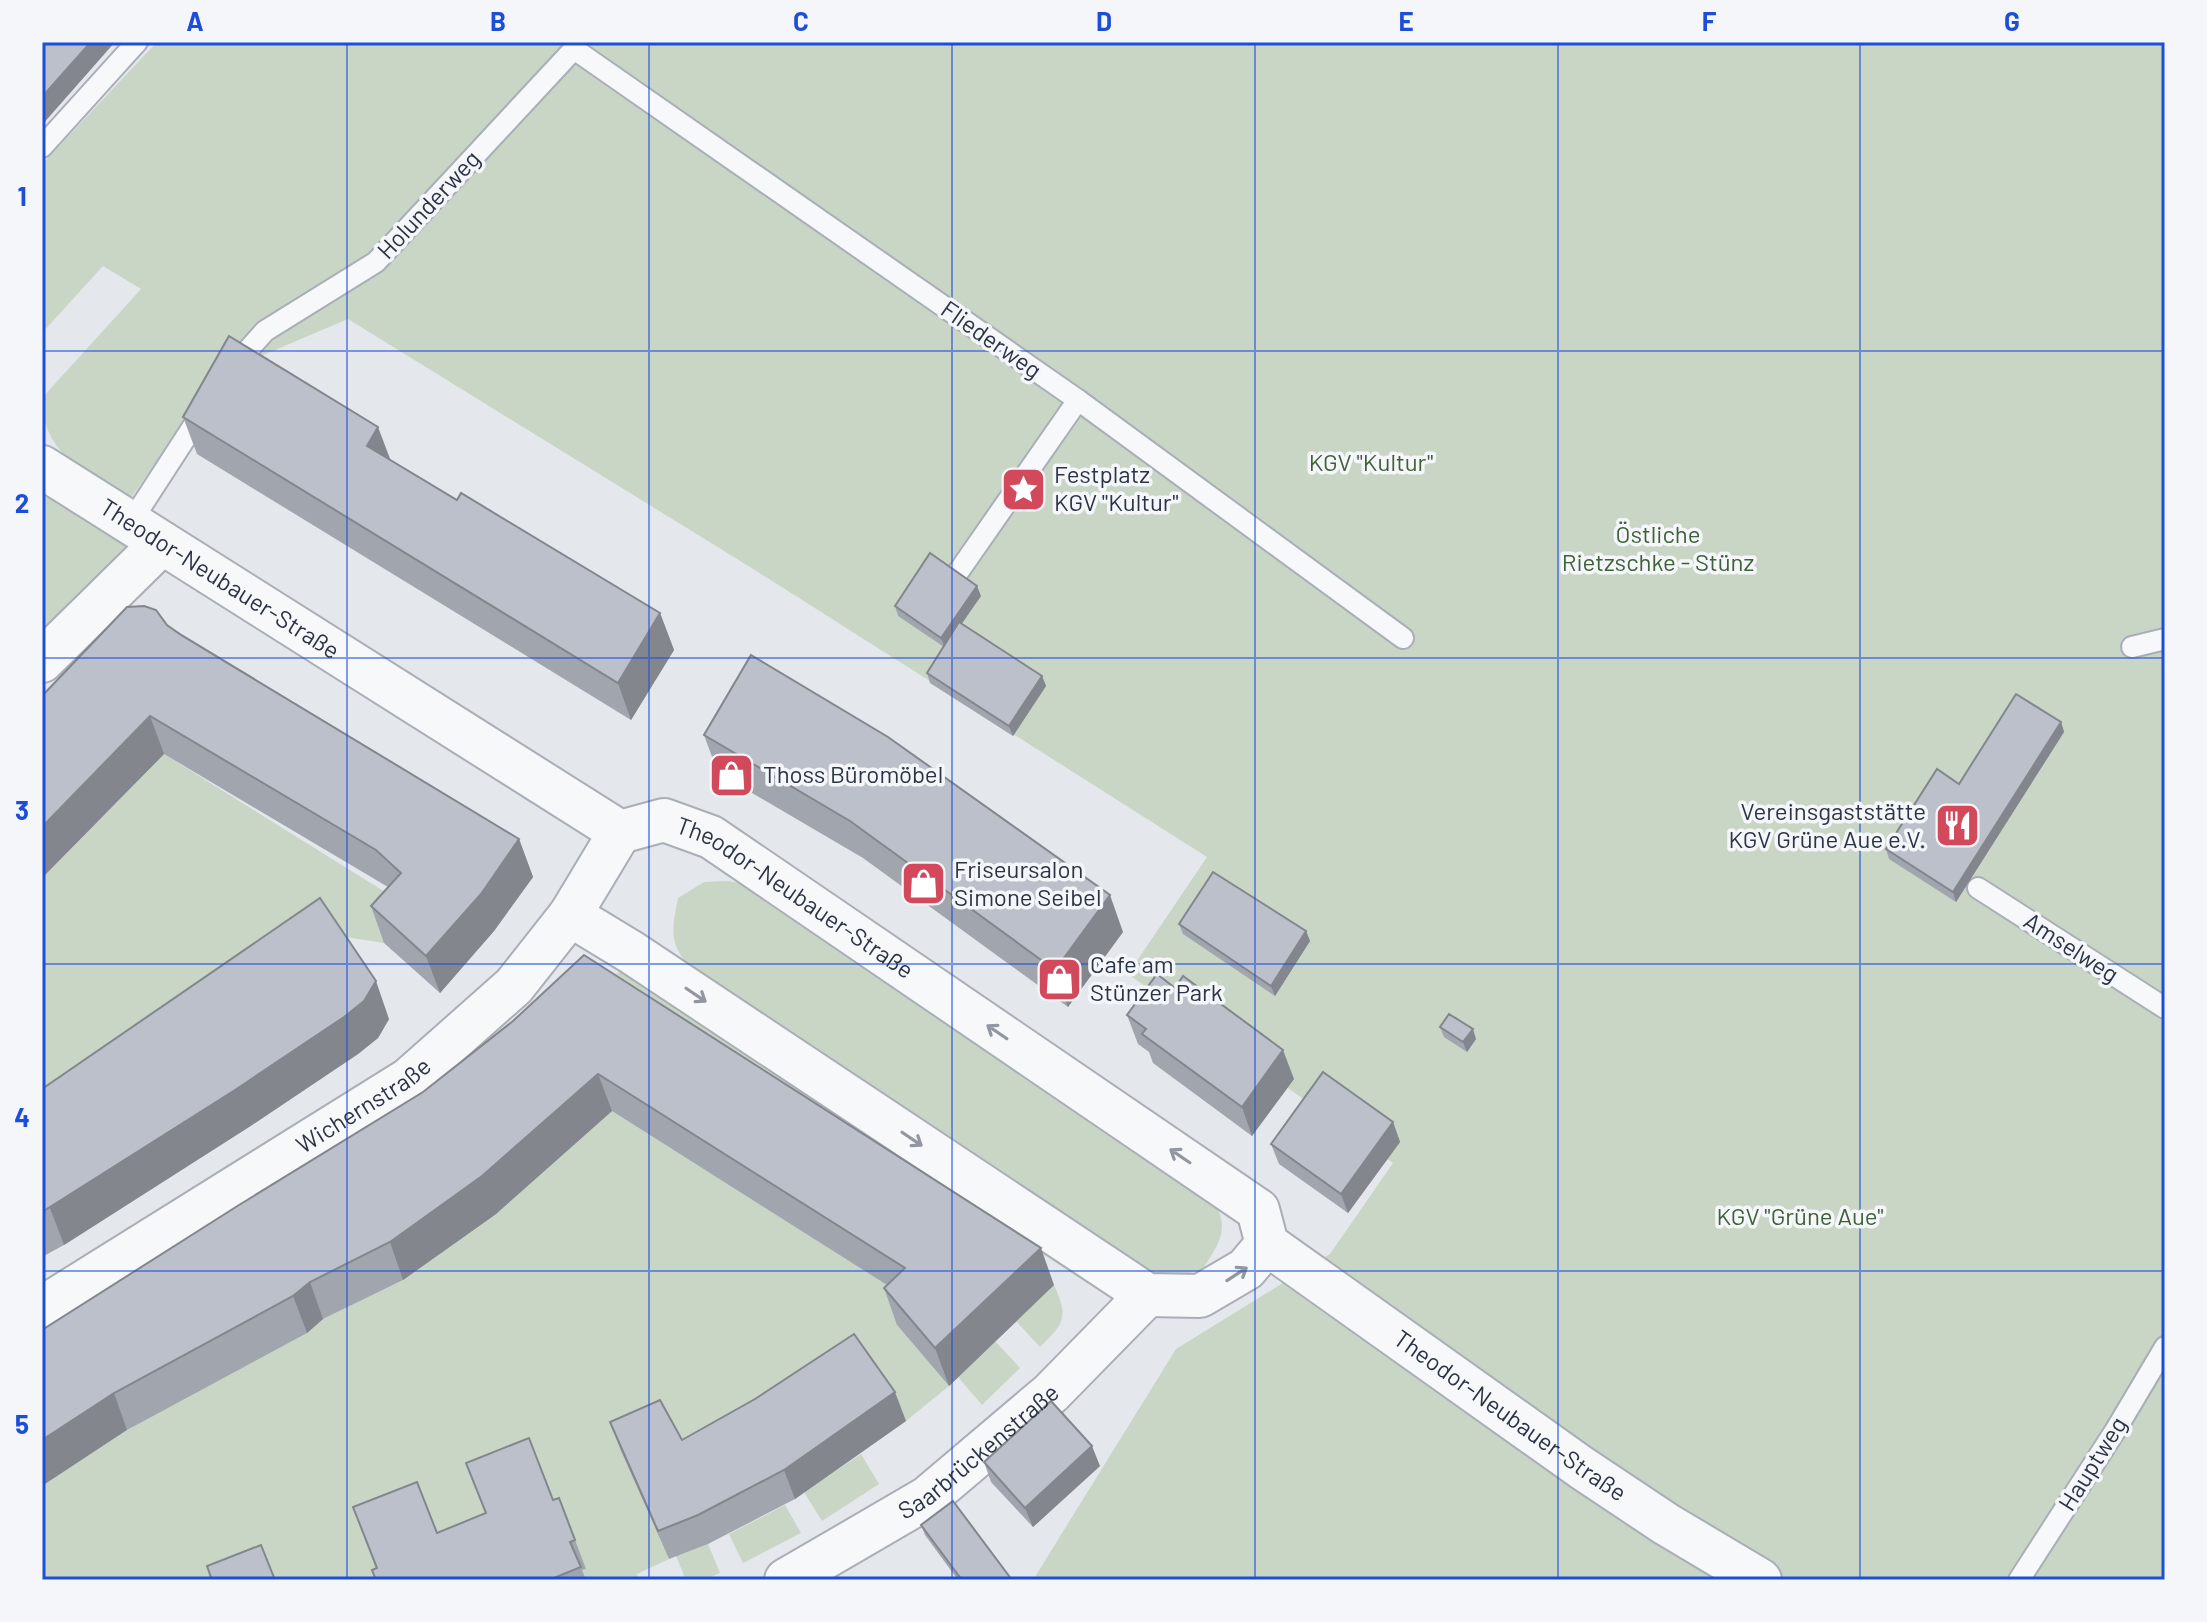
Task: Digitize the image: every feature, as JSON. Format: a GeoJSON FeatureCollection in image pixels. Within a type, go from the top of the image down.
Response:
{"type":"FeatureCollection","features":[{"type":"Feature","properties":{"kind":"street","name":"Theodor-Neubauer-Straße"},"geometry":{"type":"LineString","coordinates":[[42,467],[620,832],[664,820],[711,837],[1258,1210],[1267,1244],[1582,1468],[1666,1524],[1760,1580]]}},
{"type":"Feature","properties":{"kind":"street"},"geometry":{"type":"LineString","coordinates":[[42,661],[146,532]]}},
{"type":"Feature","properties":{"kind":"street","name":"Wichernstraße"},"geometry":{"type":"LineString","coordinates":[[42,1308],[409,1079],[514,986],[570,915],[620,832]]}},
{"type":"Feature","properties":{"kind":"street"},"geometry":{"type":"LineString","coordinates":[[570,915],[1147,1295],[1200,1296],[1246,1269],[1267,1244]]}},
{"type":"Feature","properties":{"kind":"street","name":"Saarbrückenstraße"},"geometry":{"type":"LineString","coordinates":[[786,1580],[927,1498],[1051,1393],[1147,1295]]}},
{"type":"Feature","properties":{"kind":"lane"},"geometry":{"type":"LineString","coordinates":[[42,147],[137,42]]}},
{"type":"Feature","properties":{"kind":"lane","name":"Holunderweg"},"geometry":{"type":"LineString","coordinates":[[146,532],[177,451],[229,371],[265,331],[376,262],[574,49]]}},
{"type":"Feature","properties":{"kind":"lane","name":"Fliederweg"},"geometry":{"type":"LineString","coordinates":[[574,49],[1078,400],[1403,638]]}},
{"type":"Feature","properties":{"kind":"lane"},"geometry":{"type":"LineString","coordinates":[[959,571],[1078,400]]}},
{"type":"Feature","properties":{"kind":"lane"},"geometry":{"type":"LineString","coordinates":[[2132,647],[2165,639]]}},
{"type":"Feature","properties":{"kind":"lane","name":"Amselweg"},"geometry":{"type":"LineString","coordinates":[[1978,888],[2165,1008]]}},
{"type":"Feature","properties":{"kind":"lane","name":"Hauptweg"},"geometry":{"type":"LineString","coordinates":[[2019,1580],[2165,1347]]}},
{"type":"Feature","properties":{"kind":"green space","name":"Östliche Rietzschke - Stünz"},"geometry":{"type":"Polygon","coordinates":[[[157,42],[2165,42],[2165,1580],[1033,1580],[1176,1349],[1330,1254],[1393,1163],[1128,974],[1207,857],[750,567],[348,319],[254,359],[229,348],[178,431],[128,502],[70,460],[50,434],[42,398],[141,289],[103,266],[42,333],[42,164],[157,42]]]}},
{"type":"Feature","properties":{"kind":"green space"},"geometry":{"type":"Polygon","coordinates":[[[42,490],[132,545],[42,637],[42,490]]]}},
{"type":"Feature","properties":{"kind":"green space"},"geometry":{"type":"Polygon","coordinates":[[[164,754],[414,910],[384,943],[333,935],[42,1135],[42,878],[164,754]]]}},
{"type":"Feature","properties":{"kind":"green space"},"geometry":{"type":"Polygon","coordinates":[[[704,882],[744,884],[1207,1189],[1219,1212],[1222,1230],[1216,1248],[1202,1270],[1172,1277],[1138,1270],[698,976],[682,957],[674,941],[678,898],[704,882]]]}},
{"type":"Feature","properties":{"kind":"green space"},"geometry":{"type":"Polygon","coordinates":[[[624,969],[1091,1277],[1090,1285],[616,974],[624,969]]]}},
{"type":"Feature","properties":{"kind":"green space"},"geometry":{"type":"Polygon","coordinates":[[[612,1111],[919,1305],[897,1325],[949,1386],[906,1421],[864,1363],[693,1469],[621,1451],[669,1559],[637,1574],[639,1580],[585,1580],[497,1542],[381,1580],[42,1580],[42,1486],[127,1430],[323,1319],[403,1280],[496,1213],[612,1111]]]}},
{"type":"Feature","properties":{"kind":"green space"},"geometry":{"type":"Polygon","coordinates":[[[1054,1285],[1062,1305],[1062,1319],[1040,1347],[1016,1321],[1054,1285]]]}},
{"type":"Feature","properties":{"kind":"green space"},"geometry":{"type":"Polygon","coordinates":[[[995,1341],[1020,1368],[982,1405],[958,1377],[995,1341]]]}},
{"type":"Feature","properties":{"kind":"green space"},"geometry":{"type":"Polygon","coordinates":[[[861,1454],[879,1484],[822,1521],[804,1492],[861,1454]]]}},
{"type":"Feature","properties":{"kind":"green space"},"geometry":{"type":"Polygon","coordinates":[[[785,1505],[801,1533],[743,1563],[729,1534],[785,1505]]]}},
{"type":"Feature","properties":{"kind":"green space"},"geometry":{"type":"Polygon","coordinates":[[[708,1544],[720,1573],[704,1580],[686,1580],[676,1556],[708,1544]]]}},
{"type":"Feature","properties":{"kind":"building"},"geometry":{"type":"Polygon","coordinates":[[[42,42],[91,42],[42,97],[42,42]]]}},
{"type":"Feature","properties":{"kind":"building"},"geometry":{"type":"Polygon","coordinates":[[[229,336],[378,427],[367,446],[457,500],[461,493],[660,613],[618,683],[183,417],[229,336]]]}},
{"type":"Feature","properties":{"kind":"building"},"geometry":{"type":"Polygon","coordinates":[[[930,553],[977,586],[941,638],[895,606],[930,553]]]}},
{"type":"Feature","properties":{"kind":"building"},"geometry":{"type":"Polygon","coordinates":[[[144,606],[156,610],[167,625],[181,635],[519,839],[481,894],[426,956],[371,906],[401,873],[376,850],[150,716],[42,827],[42,696],[127,607],[144,606]]]}},
{"type":"Feature","properties":{"kind":"building"},"geometry":{"type":"Polygon","coordinates":[[[959,622],[1042,676],[1009,726],[927,673],[959,622]]]}},
{"type":"Feature","properties":{"kind":"building"},"geometry":{"type":"Polygon","coordinates":[[[751,655],[888,737],[1110,895],[1055,970],[850,821],[704,735],[751,655]]]}},
{"type":"Feature","properties":{"kind":"building","name":"Vereinsgaststätte KGV Grüne Aue e.V."},"geometry":{"type":"Polygon","coordinates":[[[2016,694],[2061,722],[1953,892],[1886,849],[1937,769],[1959,784],[2016,694]]]}},
{"type":"Feature","properties":{"kind":"building"},"geometry":{"type":"Polygon","coordinates":[[[1213,872],[1306,931],[1271,986],[1179,924],[1213,872]]]}},
{"type":"Feature","properties":{"kind":"building"},"geometry":{"type":"Polygon","coordinates":[[[320,898],[376,981],[364,1001],[235,1090],[42,1212],[42,1089],[320,898]]]}},
{"type":"Feature","properties":{"kind":"building"},"geometry":{"type":"Polygon","coordinates":[[[584,955],[1041,1248],[935,1348],[884,1288],[905,1268],[598,1074],[482,1176],[390,1242],[310,1282],[293,1296],[114,1393],[42,1440],[42,1330],[423,1092],[513,1021],[584,955]]]}},
{"type":"Feature","properties":{"kind":"building"},"geometry":{"type":"Polygon","coordinates":[[[1157,974],[1175,988],[1183,976],[1283,1050],[1242,1107],[1142,1034],[1146,1029],[1127,1015],[1157,974]]]}},
{"type":"Feature","properties":{"kind":"building"},"geometry":{"type":"Polygon","coordinates":[[[1449,1014],[1473,1029],[1463,1042],[1440,1027],[1449,1014]]]}},
{"type":"Feature","properties":{"kind":"building"},"geometry":{"type":"Polygon","coordinates":[[[1323,1072],[1393,1122],[1341,1194],[1271,1144],[1323,1072]]]}},
{"type":"Feature","properties":{"kind":"building"},"geometry":{"type":"Polygon","coordinates":[[[854,1334],[895,1392],[784,1470],[698,1515],[658,1531],[610,1422],[660,1400],[682,1440],[755,1399],[854,1334]]]}},
{"type":"Feature","properties":{"kind":"building"},"geometry":{"type":"Polygon","coordinates":[[[1051,1401],[1092,1446],[1025,1508],[984,1462],[1051,1401]]]}},
{"type":"Feature","properties":{"kind":"building"},"geometry":{"type":"Polygon","coordinates":[[[529,1438],[553,1500],[559,1498],[575,1540],[570,1542],[581,1567],[549,1580],[376,1580],[372,1570],[377,1568],[353,1507],[417,1482],[437,1533],[486,1513],[466,1463],[529,1438]]]}},
{"type":"Feature","properties":{"kind":"building"},"geometry":{"type":"Polygon","coordinates":[[[953,1501],[1012,1580],[962,1580],[921,1525],[953,1501]]]}},
{"type":"Feature","properties":{"kind":"building"},"geometry":{"type":"Polygon","coordinates":[[[261,1545],[275,1580],[212,1580],[207,1566],[261,1545]]]}},
{"type":"Feature","properties":{"kind":"place","name":"Festplatz KGV \"Kultur\""},"geometry":{"type":"Point","coordinates":[1023,489]}},
{"type":"Feature","properties":{"kind":"place","name":"Thoss Büromöbel"},"geometry":{"type":"Point","coordinates":[732,775]}},
{"type":"Feature","properties":{"kind":"place","name":"Vereinsgaststätte KGV Grüne Aue e.V."},"geometry":{"type":"Point","coordinates":[1957,826]}},
{"type":"Feature","properties":{"kind":"place","name":"Friseursalon Simone Seibel"},"geometry":{"type":"Point","coordinates":[923,884]}},
{"type":"Feature","properties":{"kind":"place","name":"Cafe am Stünzer Park"},"geometry":{"type":"Point","coordinates":[1059,979]}},
{"type":"Feature","properties":{"kind":"park label","name":"KGV \"Kultur\""},"geometry":{"type":"Point","coordinates":[1371,463]}},
{"type":"Feature","properties":{"kind":"park label","name":"KGV \"Grüne Aue\""},"geometry":{"type":"Point","coordinates":[1800,1217]}}]}
